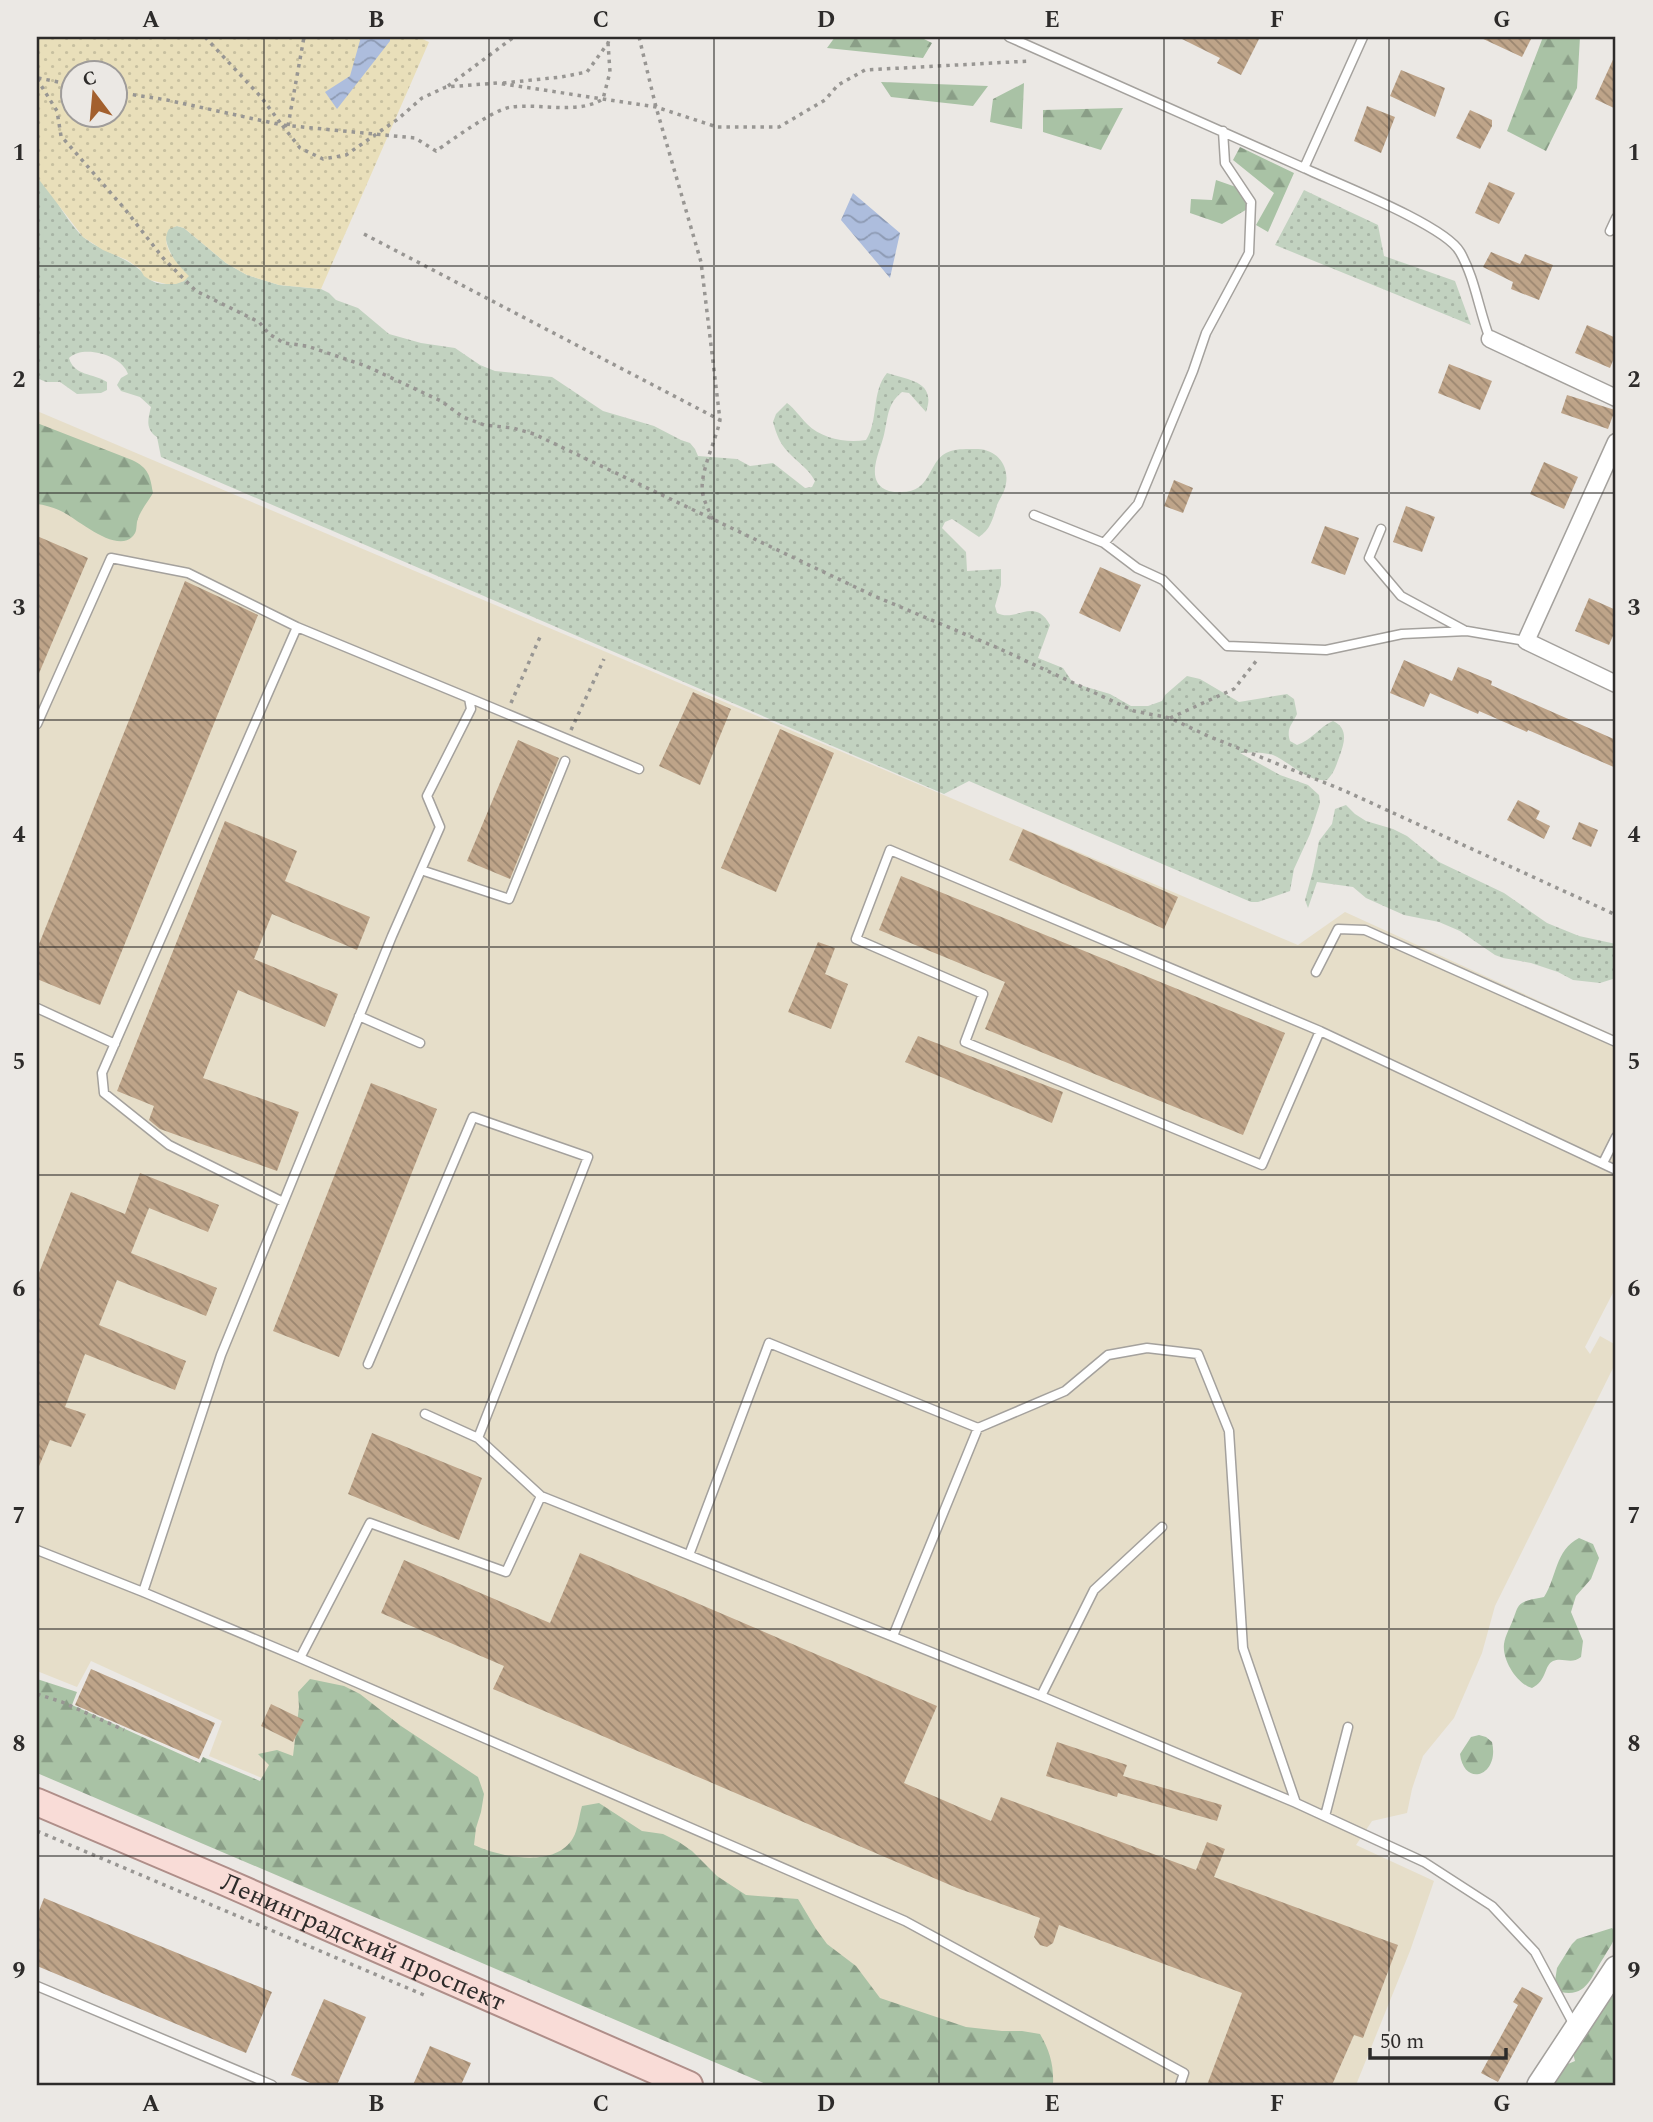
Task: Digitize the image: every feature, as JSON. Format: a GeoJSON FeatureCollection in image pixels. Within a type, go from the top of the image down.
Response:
{"type":"FeatureCollection","features":[{"type":"Feature","properties":{"kind":"main road","name":"Ленинградский проспект"},"geometry":{"type":"LineString","coordinates":[[37,1802],[689,2085]]}},
{"type":"Feature","properties":{"kind":"street"},"geometry":{"type":"LineString","coordinates":[[1490,339],[1616,398]]}},
{"type":"Feature","properties":{"kind":"street"},"geometry":{"type":"LineString","coordinates":[[1616,442],[1526,641],[1616,684]]}},
{"type":"Feature","properties":{"kind":"street"},"geometry":{"type":"LineString","coordinates":[[1539,2085],[1616,1968]]}},
{"type":"Feature","properties":{"kind":"lane"},"geometry":{"type":"LineString","coordinates":[[1009,37],[1223,131],[1433,228],[1459,250],[1471,278],[1490,339]]}},
{"type":"Feature","properties":{"kind":"lane"},"geometry":{"type":"LineString","coordinates":[[1304,168],[1363,37]]}},
{"type":"Feature","properties":{"kind":"lane"},"geometry":{"type":"LineString","coordinates":[[1104,543],[1138,504],[1206,334],[1249,253],[1251,202],[1225,163],[1223,131]]}},
{"type":"Feature","properties":{"kind":"lane"},"geometry":{"type":"LineString","coordinates":[[1610,232],[1616,218]]}},
{"type":"Feature","properties":{"kind":"lane"},"geometry":{"type":"LineString","coordinates":[[1034,514],[1104,543],[1137,568],[1163,580],[1227,646],[1326,650],[1402,634],[1467,631],[1526,641]]}},
{"type":"Feature","properties":{"kind":"lane"},"geometry":{"type":"LineString","coordinates":[[1381,529],[1369,558],[1377,568],[1401,596],[1467,631]]}},
{"type":"Feature","properties":{"kind":"lane"},"geometry":{"type":"LineString","coordinates":[[37,724],[111,558],[188,573],[296,627],[639,769]]}},
{"type":"Feature","properties":{"kind":"lane"},"geometry":{"type":"LineString","coordinates":[[283,1202],[169,1145],[104,1093],[102,1073],[296,627]]}},
{"type":"Feature","properties":{"kind":"lane"},"geometry":{"type":"LineString","coordinates":[[143,1592],[221,1355],[359,1016],[440,827],[427,796],[471,709],[469,698]]}},
{"type":"Feature","properties":{"kind":"lane"},"geometry":{"type":"LineString","coordinates":[[421,870],[509,899],[565,761]]}},
{"type":"Feature","properties":{"kind":"lane"},"geometry":{"type":"LineString","coordinates":[[1320,1031],[1262,1165],[965,1042],[983,993],[856,939],[890,850],[1320,1031],[1616,1170]]}},
{"type":"Feature","properties":{"kind":"lane"},"geometry":{"type":"LineString","coordinates":[[1315,972],[1338,929],[1365,930],[1616,1042]]}},
{"type":"Feature","properties":{"kind":"lane"},"geometry":{"type":"LineString","coordinates":[[37,1008],[115,1044]]}},
{"type":"Feature","properties":{"kind":"lane"},"geometry":{"type":"LineString","coordinates":[[359,1016],[420,1042]]}},
{"type":"Feature","properties":{"kind":"lane"},"geometry":{"type":"LineString","coordinates":[[368,1364],[473,1117],[588,1157],[478,1438]]}},
{"type":"Feature","properties":{"kind":"lane"},"geometry":{"type":"LineString","coordinates":[[1603,1163],[1616,1137]]}},
{"type":"Feature","properties":{"kind":"lane"},"geometry":{"type":"LineString","coordinates":[[689,1555],[769,1343],[978,1428]]}},
{"type":"Feature","properties":{"kind":"lane"},"geometry":{"type":"LineString","coordinates":[[892,1636],[978,1428],[1065,1391],[1108,1355],[1147,1348],[1198,1354],[1229,1431],[1243,1648],[1296,1803]]}},
{"type":"Feature","properties":{"kind":"lane"},"geometry":{"type":"LineString","coordinates":[[425,1414],[478,1438],[541,1496],[1041,1696],[1296,1803],[1424,1862],[1492,1906],[1535,1952],[1576,2029]]}},
{"type":"Feature","properties":{"kind":"lane"},"geometry":{"type":"LineString","coordinates":[[300,1658],[370,1523],[506,1572],[541,1496]]}},
{"type":"Feature","properties":{"kind":"lane"},"geometry":{"type":"LineString","coordinates":[[1041,1696],[1094,1590],[1162,1527]]}},
{"type":"Feature","properties":{"kind":"lane"},"geometry":{"type":"LineString","coordinates":[[37,1550],[300,1658],[905,1921],[1184,2073],[1180,2085]]}},
{"type":"Feature","properties":{"kind":"lane"},"geometry":{"type":"LineString","coordinates":[[1325,1816],[1349,1727]]}},
{"type":"Feature","properties":{"kind":"lane"},"geometry":{"type":"LineString","coordinates":[[37,1986],[260,2083],[272,2085]]}},
{"type":"Feature","properties":{"kind":"path"},"geometry":{"type":"LineString","coordinates":[[205,37],[261,97],[300,148],[323,159],[346,155],[398,119],[422,98],[446,87],[514,37]]}},
{"type":"Feature","properties":{"kind":"path"},"geometry":{"type":"LineString","coordinates":[[288,126],[304,37]]}},
{"type":"Feature","properties":{"kind":"path"},"geometry":{"type":"LineString","coordinates":[[446,87],[561,77],[587,72],[610,37]]}},
{"type":"Feature","properties":{"kind":"path"},"geometry":{"type":"LineString","coordinates":[[639,37],[656,107],[701,262],[720,420],[705,467],[702,493],[713,521]]}},
{"type":"Feature","properties":{"kind":"path"},"geometry":{"type":"LineString","coordinates":[[130,94],[288,126],[415,138],[436,151],[471,127],[509,107],[591,106],[603,99],[610,72],[608,43]]}},
{"type":"Feature","properties":{"kind":"path"},"geometry":{"type":"LineString","coordinates":[[497,83],[656,107],[717,127],[779,127],[825,100],[838,85],[865,70],[1056,59]]}},
{"type":"Feature","properties":{"kind":"path"},"geometry":{"type":"LineString","coordinates":[[37,79],[60,83]]}},
{"type":"Feature","properties":{"kind":"path"},"geometry":{"type":"LineString","coordinates":[[37,79],[57,111],[61,136],[124,208],[163,258],[196,291],[259,322],[269,334],[284,343],[307,346],[366,366],[441,401],[463,417],[484,425],[513,428],[534,434],[713,521],[1134,711],[1170,718],[1343,790],[1614,914]]}},
{"type":"Feature","properties":{"kind":"path"},"geometry":{"type":"LineString","coordinates":[[364,234],[720,420]]}},
{"type":"Feature","properties":{"kind":"path"},"geometry":{"type":"LineString","coordinates":[[506,713],[540,637]]}},
{"type":"Feature","properties":{"kind":"path"},"geometry":{"type":"LineString","coordinates":[[1170,718],[1234,689],[1267,647]]}},
{"type":"Feature","properties":{"kind":"path"},"geometry":{"type":"LineString","coordinates":[[567,739],[604,659]]}},
{"type":"Feature","properties":{"kind":"path"},"geometry":{"type":"LineString","coordinates":[[37,1694],[62,1702],[124,1730]]}},
{"type":"Feature","properties":{"kind":"path"},"geometry":{"type":"LineString","coordinates":[[37,1830],[432,1998]]}},
{"type":"Feature","properties":{"kind":"shaded area"},"geometry":{"type":"Polygon","coordinates":[[[37,411],[1298,945],[1345,912],[1616,1036],[1616,1287],[1585,1347],[1590,1354],[1600,1336],[1616,1345],[1616,1362],[1495,1606],[1482,1653],[1454,1718],[1423,1756],[1407,1813],[1372,1821],[1356,1845],[1434,1881],[1410,1951],[1356,2085],[1001,2085],[209,1756],[222,1721],[91,1661],[77,1687],[37,1671],[37,411]]]}},
{"type":"Feature","properties":{"kind":"green space"},"geometry":{"type":"Polygon","coordinates":[[[835,37],[920,37],[932,43],[923,58],[827,48],[835,37]]]}},
{"type":"Feature","properties":{"kind":"green space"},"geometry":{"type":"Polygon","coordinates":[[[1543,37],[1580,37],[1577,88],[1546,151],[1507,131],[1543,37]]]}},
{"type":"Feature","properties":{"kind":"green space"},"geometry":{"type":"Polygon","coordinates":[[[881,82],[988,86],[973,106],[891,97],[881,82]]]}},
{"type":"Feature","properties":{"kind":"green space"},"geometry":{"type":"Polygon","coordinates":[[[1024,83],[1022,129],[990,122],[993,99],[1024,83]]]}},
{"type":"Feature","properties":{"kind":"green space"},"geometry":{"type":"Polygon","coordinates":[[[1123,108],[1101,150],[1043,132],[1043,110],[1123,108]]]}},
{"type":"Feature","properties":{"kind":"green space"},"geometry":{"type":"Polygon","coordinates":[[[1240,147],[1294,173],[1268,232],[1256,225],[1274,193],[1233,160],[1240,147]]]}},
{"type":"Feature","properties":{"kind":"green space"},"geometry":{"type":"Polygon","coordinates":[[[37,177],[80,234],[93,244],[129,262],[157,283],[184,281],[165,235],[169,228],[184,228],[226,263],[247,275],[279,285],[321,289],[336,300],[358,308],[389,334],[421,343],[455,348],[480,365],[495,371],[552,377],[603,411],[654,426],[690,443],[698,456],[737,459],[750,466],[773,463],[805,488],[812,487],[815,481],[783,445],[773,422],[776,414],[787,403],[820,433],[842,440],[866,440],[873,424],[879,389],[887,373],[911,380],[928,394],[926,412],[909,393],[902,392],[896,397],[888,416],[875,477],[882,488],[889,491],[910,491],[924,483],[935,463],[953,450],[986,450],[998,457],[1005,469],[1006,483],[986,530],[979,537],[952,519],[945,522],[942,528],[966,552],[967,571],[1001,569],[1001,585],[995,606],[997,613],[1011,615],[1038,612],[1050,625],[1038,658],[1063,668],[1073,683],[1110,694],[1131,706],[1148,706],[1162,701],[1165,695],[1187,676],[1200,679],[1239,702],[1287,694],[1294,699],[1297,714],[1290,727],[1289,737],[1290,741],[1297,745],[1333,721],[1341,727],[1343,745],[1335,768],[1327,780],[1306,775],[1273,755],[1240,753],[1280,775],[1308,785],[1319,795],[1320,803],[1294,869],[1290,891],[1251,902],[969,781],[944,794],[161,457],[157,437],[149,427],[151,407],[140,397],[121,391],[117,385],[121,378],[128,374],[118,362],[92,352],[75,354],[69,358],[75,368],[107,382],[107,390],[101,393],[77,394],[60,382],[46,382],[37,378],[37,177]]]}},
{"type":"Feature","properties":{"kind":"green space"},"geometry":{"type":"Polygon","coordinates":[[[1216,180],[1236,187],[1249,208],[1222,224],[1190,213],[1191,199],[1212,200],[1216,180]]]}},
{"type":"Feature","properties":{"kind":"green space"},"geometry":{"type":"Polygon","coordinates":[[[1304,190],[1378,225],[1384,256],[1455,281],[1471,325],[1275,245],[1304,190]]]}},
{"type":"Feature","properties":{"kind":"green space"},"geometry":{"type":"Polygon","coordinates":[[[37,423],[132,460],[145,469],[150,477],[153,493],[140,515],[132,537],[125,541],[107,538],[60,511],[37,504],[37,423]]]}},
{"type":"Feature","properties":{"kind":"green space"},"geometry":{"type":"Polygon","coordinates":[[[1346,805],[1366,821],[1407,836],[1439,862],[1504,893],[1547,923],[1579,936],[1616,944],[1616,978],[1600,983],[1573,980],[1531,963],[1503,958],[1460,931],[1439,922],[1404,915],[1366,898],[1353,887],[1317,882],[1308,908],[1305,900],[1319,841],[1332,824],[1335,809],[1346,805]]]}},
{"type":"Feature","properties":{"kind":"green space"},"geometry":{"type":"Polygon","coordinates":[[[1579,1538],[1593,1544],[1599,1558],[1591,1579],[1576,1596],[1571,1612],[1583,1641],[1581,1657],[1553,1661],[1537,1685],[1532,1688],[1526,1686],[1516,1677],[1505,1657],[1506,1637],[1519,1606],[1544,1597],[1565,1549],[1579,1538]]]}},
{"type":"Feature","properties":{"kind":"green space"},"geometry":{"type":"Polygon","coordinates":[[[37,1679],[77,1692],[72,1705],[200,1763],[203,1757],[260,1781],[269,1765],[258,1754],[277,1750],[293,1756],[299,1707],[298,1692],[310,1679],[344,1686],[360,1694],[401,1726],[478,1777],[484,1794],[474,1845],[526,1858],[554,1854],[565,1848],[573,1838],[582,1806],[599,1803],[642,1831],[663,1834],[679,1842],[717,1876],[746,1895],[798,1899],[827,1944],[856,1966],[880,1998],[966,2027],[1040,2034],[1051,2059],[1053,2085],[768,2085],[37,1773],[37,1679]]]}},
{"type":"Feature","properties":{"kind":"green space"},"geometry":{"type":"Polygon","coordinates":[[[1479,1735],[1492,1742],[1493,1754],[1486,1770],[1481,1774],[1474,1774],[1463,1765],[1460,1754],[1471,1737],[1479,1735]]]}},
{"type":"Feature","properties":{"kind":"green space"},"geometry":{"type":"Polygon","coordinates":[[[1612,1928],[1616,1932],[1614,1939],[1588,1983],[1577,1991],[1561,1992],[1555,1981],[1557,1968],[1572,1944],[1577,1939],[1612,1928]]]}},
{"type":"Feature","properties":{"kind":"green space"},"geometry":{"type":"Polygon","coordinates":[[[1616,1987],[1616,2085],[1545,2085],[1556,2069],[1575,2061],[1572,2049],[1616,1987]]]}},
{"type":"Feature","properties":{"kind":"sand"},"geometry":{"type":"Polygon","coordinates":[[[37,37],[418,37],[429,42],[321,289],[279,285],[247,275],[226,263],[184,228],[177,226],[169,229],[166,241],[171,254],[189,276],[176,284],[150,280],[127,260],[103,250],[83,237],[37,177],[37,37]]]}},
{"type":"Feature","properties":{"kind":"water"},"geometry":{"type":"Polygon","coordinates":[[[361,37],[390,37],[390,41],[337,109],[325,92],[350,76],[361,37]]]}},
{"type":"Feature","properties":{"kind":"water"},"geometry":{"type":"Polygon","coordinates":[[[853,193],[900,233],[890,278],[841,220],[853,193]]]}},
{"type":"Feature","properties":{"kind":"building"},"geometry":{"type":"Polygon","coordinates":[[[1178,37],[1260,37],[1241,75],[1217,63],[1220,58],[1178,37]]]}},
{"type":"Feature","properties":{"kind":"building"},"geometry":{"type":"Polygon","coordinates":[[[1479,37],[1532,37],[1522,57],[1479,37]]]}},
{"type":"Feature","properties":{"kind":"building"},"geometry":{"type":"Polygon","coordinates":[[[1616,53],[1616,109],[1595,99],[1616,53]]]}},
{"type":"Feature","properties":{"kind":"building"},"geometry":{"type":"Polygon","coordinates":[[[1401,70],[1445,88],[1435,117],[1390,96],[1401,70]]]}},
{"type":"Feature","properties":{"kind":"building"},"geometry":{"type":"Polygon","coordinates":[[[1367,106],[1395,117],[1381,153],[1354,141],[1367,106]]]}},
{"type":"Feature","properties":{"kind":"building"},"geometry":{"type":"Polygon","coordinates":[[[1470,110],[1492,120],[1492,126],[1480,149],[1456,138],[1470,110]]]}},
{"type":"Feature","properties":{"kind":"building"},"geometry":{"type":"Polygon","coordinates":[[[1489,182],[1515,193],[1499,224],[1475,213],[1489,182]]]}},
{"type":"Feature","properties":{"kind":"building"},"geometry":{"type":"Polygon","coordinates":[[[1491,252],[1520,264],[1525,254],[1553,265],[1539,300],[1511,289],[1513,282],[1483,267],[1491,252]]]}},
{"type":"Feature","properties":{"kind":"building"},"geometry":{"type":"Polygon","coordinates":[[[1587,325],[1616,338],[1616,353],[1610,368],[1575,353],[1587,325]]]}},
{"type":"Feature","properties":{"kind":"building"},"geometry":{"type":"Polygon","coordinates":[[[1449,364],[1492,381],[1480,410],[1438,393],[1449,364]]]}},
{"type":"Feature","properties":{"kind":"building"},"geometry":{"type":"Polygon","coordinates":[[[1567,395],[1615,410],[1608,429],[1561,413],[1567,395]]]}},
{"type":"Feature","properties":{"kind":"building"},"geometry":{"type":"Polygon","coordinates":[[[1544,462],[1578,477],[1564,509],[1530,494],[1544,462]]]}},
{"type":"Feature","properties":{"kind":"building"},"geometry":{"type":"Polygon","coordinates":[[[1174,480],[1193,488],[1183,513],[1164,506],[1174,480]]]}},
{"type":"Feature","properties":{"kind":"building"},"geometry":{"type":"Polygon","coordinates":[[[1406,506],[1435,517],[1422,552],[1393,542],[1406,506]]]}},
{"type":"Feature","properties":{"kind":"building"},"geometry":{"type":"Polygon","coordinates":[[[1325,526],[1359,538],[1345,575],[1311,563],[1325,526]]]}},
{"type":"Feature","properties":{"kind":"building"},"geometry":{"type":"Polygon","coordinates":[[[37,536],[88,558],[37,678],[37,536]]]}},
{"type":"Feature","properties":{"kind":"building"},"geometry":{"type":"Polygon","coordinates":[[[1100,567],[1141,585],[1120,632],[1079,613],[1100,567]]]}},
{"type":"Feature","properties":{"kind":"building"},"geometry":{"type":"Polygon","coordinates":[[[185,581],[258,615],[100,1005],[37,979],[37,949],[185,581]]]}},
{"type":"Feature","properties":{"kind":"building"},"geometry":{"type":"Polygon","coordinates":[[[1589,598],[1616,610],[1616,629],[1609,645],[1575,631],[1589,598]]]}},
{"type":"Feature","properties":{"kind":"building"},"geometry":{"type":"Polygon","coordinates":[[[1404,660],[1452,681],[1458,667],[1492,681],[1491,685],[1616,740],[1616,768],[1528,730],[1527,732],[1479,711],[1478,714],[1430,693],[1424,707],[1390,693],[1404,660]]]}},
{"type":"Feature","properties":{"kind":"building"},"geometry":{"type":"Polygon","coordinates":[[[693,692],[731,709],[700,785],[659,766],[693,692]]]}},
{"type":"Feature","properties":{"kind":"building"},"geometry":{"type":"Polygon","coordinates":[[[780,729],[834,753],[776,892],[721,868],[780,729]]]}},
{"type":"Feature","properties":{"kind":"building"},"geometry":{"type":"Polygon","coordinates":[[[518,740],[559,758],[510,879],[467,861],[518,740]]]}},
{"type":"Feature","properties":{"kind":"building"},"geometry":{"type":"Polygon","coordinates":[[[1518,800],[1540,811],[1536,819],[1550,826],[1544,839],[1507,820],[1518,800]]]}},
{"type":"Feature","properties":{"kind":"building"},"geometry":{"type":"Polygon","coordinates":[[[225,821],[297,851],[285,881],[370,917],[357,950],[272,914],[254,959],[338,994],[325,1027],[238,990],[203,1078],[299,1112],[277,1171],[160,1129],[149,1120],[154,1106],[117,1091],[225,821]]]}},
{"type":"Feature","properties":{"kind":"building"},"geometry":{"type":"Polygon","coordinates":[[[1579,822],[1598,830],[1591,847],[1572,839],[1579,822]]]}},
{"type":"Feature","properties":{"kind":"building"},"geometry":{"type":"Polygon","coordinates":[[[1023,829],[1178,897],[1164,929],[1009,860],[1023,829]]]}},
{"type":"Feature","properties":{"kind":"building"},"geometry":{"type":"Polygon","coordinates":[[[901,876],[1285,1033],[1243,1135],[985,1029],[1005,982],[879,930],[901,876]]]}},
{"type":"Feature","properties":{"kind":"building"},"geometry":{"type":"Polygon","coordinates":[[[818,942],[835,948],[825,974],[848,984],[831,1029],[788,1012],[818,942]]]}},
{"type":"Feature","properties":{"kind":"building"},"geometry":{"type":"Polygon","coordinates":[[[918,1036],[1063,1092],[1052,1123],[905,1062],[918,1036]]]}},
{"type":"Feature","properties":{"kind":"building"},"geometry":{"type":"Polygon","coordinates":[[[371,1083],[437,1109],[339,1357],[273,1331],[371,1083]]]}},
{"type":"Feature","properties":{"kind":"building"},"geometry":{"type":"Polygon","coordinates":[[[140,1173],[219,1205],[208,1232],[149,1208],[131,1253],[217,1288],[206,1316],[117,1280],[99,1325],[186,1361],[175,1390],[85,1354],[65,1407],[86,1414],[71,1447],[50,1440],[37,1471],[37,1278],[71,1192],[125,1214],[140,1173]]]}},
{"type":"Feature","properties":{"kind":"building"},"geometry":{"type":"Polygon","coordinates":[[[372,1433],[482,1478],[459,1540],[348,1494],[372,1433]]]}},
{"type":"Feature","properties":{"kind":"building"},"geometry":{"type":"Polygon","coordinates":[[[580,1553],[937,1706],[904,1783],[991,1821],[1001,1797],[1196,1870],[1207,1842],[1225,1849],[1214,1877],[1398,1945],[1363,2038],[1354,2035],[1332,2085],[1207,2085],[1242,1993],[1059,1925],[1053,1943],[1047,1947],[1040,1945],[1034,1937],[1040,1918],[957,1888],[493,1689],[504,1666],[381,1613],[404,1560],[550,1623],[580,1553]]]}},
{"type":"Feature","properties":{"kind":"building"},"geometry":{"type":"Polygon","coordinates":[[[91,1669],[215,1723],[199,1759],[75,1705],[91,1669]]]}},
{"type":"Feature","properties":{"kind":"building"},"geometry":{"type":"Polygon","coordinates":[[[271,1704],[304,1720],[293,1742],[261,1726],[271,1704]]]}},
{"type":"Feature","properties":{"kind":"building"},"geometry":{"type":"Polygon","coordinates":[[[1057,1742],[1127,1765],[1123,1776],[1222,1805],[1217,1821],[1118,1793],[1117,1797],[1046,1776],[1057,1742]]]}},
{"type":"Feature","properties":{"kind":"building"},"geometry":{"type":"Polygon","coordinates":[[[44,1898],[272,1992],[246,2053],[37,1966],[37,1916],[44,1898]]]}},
{"type":"Feature","properties":{"kind":"building"},"geometry":{"type":"Polygon","coordinates":[[[1522,1987],[1543,1998],[1498,2082],[1481,2073],[1518,2005],[1513,2002],[1522,1987]]]}},
{"type":"Feature","properties":{"kind":"building"},"geometry":{"type":"Polygon","coordinates":[[[324,1999],[366,2017],[337,2085],[315,2085],[291,2075],[324,1999]]]}},
{"type":"Feature","properties":{"kind":"building"},"geometry":{"type":"Polygon","coordinates":[[[430,2046],[471,2063],[461,2085],[413,2085],[430,2046]]]}}]}
